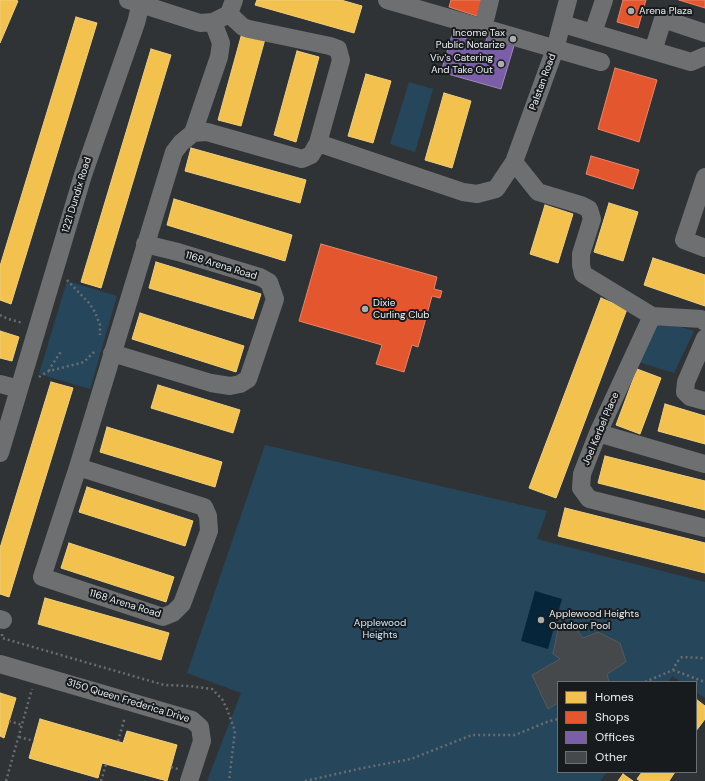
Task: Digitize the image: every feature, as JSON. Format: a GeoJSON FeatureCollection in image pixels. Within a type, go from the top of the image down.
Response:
{"type":"FeatureCollection","features":[{"type":"Feature","properties":{"kind":"street"},"geometry":{"type":"LineString","coordinates":[[387,0],[601,62]]}},
{"type":"Feature","properties":{"kind":"street"},"geometry":{"type":"LineString","coordinates":[[483,28],[490,0]]}},
{"type":"Feature","properties":{"kind":"street","name":"Palstan Road"},"geometry":{"type":"LineString","coordinates":[[318,143],[463,192],[477,194],[496,189],[514,162],[555,49],[568,0]]}},
{"type":"Feature","properties":{"kind":"street"},"geometry":{"type":"LineString","coordinates":[[594,33],[604,0]]}},
{"type":"Feature","properties":{"kind":"street"},"geometry":{"type":"LineString","coordinates":[[134,2],[200,23],[224,13],[248,29],[338,49],[341,60],[318,143],[311,155],[302,159],[207,132],[193,133]]}},
{"type":"Feature","properties":{"kind":"street","name":"1221 Dundix Road"},"geometry":{"type":"LineString","coordinates":[[0,453],[83,175],[136,23],[134,2]]}},
{"type":"Feature","properties":{"kind":"street","name":"1168 Arena Road"},"geometry":{"type":"LineString","coordinates":[[78,467],[204,507],[208,516],[209,531],[182,604],[173,613],[163,617],[42,577],[78,467],[105,349],[145,244],[174,152],[181,143],[193,133],[219,57],[224,13]]}},
{"type":"Feature","properties":{"kind":"street"},"geometry":{"type":"LineString","coordinates":[[653,51],[663,19],[705,32]]}},
{"type":"Feature","properties":{"kind":"street"},"geometry":{"type":"LineString","coordinates":[[562,24],[691,62],[705,56]]}},
{"type":"Feature","properties":{"kind":"street"},"geometry":{"type":"LineString","coordinates":[[514,162],[538,192],[581,205],[589,209],[592,220],[581,254],[583,274],[652,316],[702,319],[705,322]]}},
{"type":"Feature","properties":{"kind":"street"},"geometry":{"type":"LineString","coordinates":[[705,177],[684,240],[705,248]]}},
{"type":"Feature","properties":{"kind":"street","name":"1168 Arena Road"},"geometry":{"type":"LineString","coordinates":[[105,349],[211,383],[230,386],[240,384],[248,379],[275,299],[269,282],[178,252],[145,244]]}},
{"type":"Feature","properties":{"kind":"street","name":"Joel Kerbel Place"},"geometry":{"type":"LineString","coordinates":[[652,316],[598,433],[582,474],[581,488],[589,499],[705,528]]}},
{"type":"Feature","properties":{"kind":"street"},"geometry":{"type":"LineString","coordinates":[[705,338],[686,382],[685,392],[690,397],[705,401]]}},
{"type":"Feature","properties":{"kind":"street"},"geometry":{"type":"LineString","coordinates":[[0,384],[21,382]]}},
{"type":"Feature","properties":{"kind":"street"},"geometry":{"type":"LineString","coordinates":[[598,433],[705,464]]}},
{"type":"Feature","properties":{"kind":"street","name":"3150 Queen Frederica Drive"},"geometry":{"type":"LineString","coordinates":[[0,664],[192,720],[200,727],[202,741],[189,781]]}},
{"type":"Feature","properties":{"kind":"path"},"geometry":{"type":"LineString","coordinates":[[53,275],[68,280],[89,303],[95,312],[100,325],[99,339]]}},
{"type":"Feature","properties":{"kind":"path"},"geometry":{"type":"LineString","coordinates":[[0,315],[8,319],[38,326]]}},
{"type":"Feature","properties":{"kind":"path"},"geometry":{"type":"LineString","coordinates":[[21,382],[84,362],[95,352],[105,349]]}},
{"type":"Feature","properties":{"kind":"path"},"geometry":{"type":"LineString","coordinates":[[49,372],[62,350]]}},
{"type":"Feature","properties":{"kind":"path"},"geometry":{"type":"LineString","coordinates":[[2,620],[2,638],[164,685],[189,686],[212,690],[222,699],[235,731],[229,781]]}},
{"type":"Feature","properties":{"kind":"path"},"geometry":{"type":"LineString","coordinates":[[647,681],[673,670],[677,662],[682,657],[705,659]]}},
{"type":"Feature","properties":{"kind":"path"},"geometry":{"type":"LineString","coordinates":[[673,670],[705,682]]}},
{"type":"Feature","properties":{"kind":"path"},"geometry":{"type":"LineString","coordinates":[[6,781],[37,674]]}},
{"type":"Feature","properties":{"kind":"path"},"geometry":{"type":"LineString","coordinates":[[118,741],[129,701]]}},
{"type":"Feature","properties":{"kind":"path"},"geometry":{"type":"LineString","coordinates":[[305,781],[412,759],[472,735],[515,735],[557,718]]}},
{"type":"Feature","properties":{"kind":"path"},"geometry":{"type":"LineString","coordinates":[[9,721],[22,726]]}},
{"type":"Feature","properties":{"kind":"path"},"geometry":{"type":"LineString","coordinates":[[19,737],[34,741]]}},
{"type":"Feature","properties":{"kind":"path"},"geometry":{"type":"LineString","coordinates":[[101,781],[106,764]]}},
{"type":"Feature","properties":{"kind":"green space"},"geometry":{"type":"Polygon","coordinates":[[[409,82],[433,89],[415,152],[390,144],[409,82]]]}},
{"type":"Feature","properties":{"kind":"green space"},"geometry":{"type":"Polygon","coordinates":[[[67,281],[117,296],[90,389],[39,374],[67,281]]]}},
{"type":"Feature","properties":{"kind":"green space"},"geometry":{"type":"Polygon","coordinates":[[[655,319],[694,331],[674,373],[639,362],[655,319]]]}},
{"type":"Feature","properties":{"kind":"green space","name":"Applewood Heights"},"geometry":{"type":"Polygon","coordinates":[[[265,445],[547,511],[537,539],[705,582],[705,698],[697,693],[697,681],[680,681],[672,676],[669,681],[557,681],[557,773],[606,773],[600,781],[207,781],[241,693],[187,673],[265,445]]]}},
{"type":"Feature","properties":{"kind":"shaded area","name":"Applewood Heights Outdoor Pool"},"geometry":{"type":"Polygon","coordinates":[[[535,591],[562,599],[548,649],[521,641],[535,591]]]}},
{"type":"Feature","properties":{"kind":"building: Homes"},"geometry":{"type":"Polygon","coordinates":[[[0,0],[18,1],[0,43],[0,0]]]}},
{"type":"Feature","properties":{"kind":"building: Homes"},"geometry":{"type":"Polygon","coordinates":[[[257,0],[341,0],[362,6],[354,33],[255,5],[257,0]]]}},
{"type":"Feature","properties":{"kind":"building: Homes"},"geometry":{"type":"Polygon","coordinates":[[[76,17],[97,23],[11,304],[0,300],[0,266],[76,17]]]}},
{"type":"Feature","properties":{"kind":"building: Homes"},"geometry":{"type":"Polygon","coordinates":[[[242,33],[265,39],[241,126],[218,120],[242,33]]]}},
{"type":"Feature","properties":{"kind":"building: Homes"},"geometry":{"type":"Polygon","coordinates":[[[151,49],[171,55],[101,288],[81,282],[151,49]]]}},
{"type":"Feature","properties":{"kind":"building: Homes"},"geometry":{"type":"Polygon","coordinates":[[[297,51],[319,57],[296,142],[274,135],[297,51]]]}},
{"type":"Feature","properties":{"kind":"building: Homes"},"geometry":{"type":"Polygon","coordinates":[[[366,74],[391,81],[373,143],[348,136],[366,74]]]}},
{"type":"Feature","properties":{"kind":"building: Homes"},"geometry":{"type":"Polygon","coordinates":[[[444,93],[471,101],[452,168],[425,160],[444,93]]]}},
{"type":"Feature","properties":{"kind":"building: Homes"},"geometry":{"type":"Polygon","coordinates":[[[191,148],[306,180],[300,203],[185,171],[191,148]]]}},
{"type":"Feature","properties":{"kind":"building: Homes"},"geometry":{"type":"Polygon","coordinates":[[[174,199],[292,235],[285,261],[167,225],[174,199]]]}},
{"type":"Feature","properties":{"kind":"building: Homes"},"geometry":{"type":"Polygon","coordinates":[[[609,203],[638,212],[623,261],[594,252],[609,203]]]}},
{"type":"Feature","properties":{"kind":"building: Homes"},"geometry":{"type":"Polygon","coordinates":[[[545,205],[573,214],[558,263],[530,254],[545,205]]]}},
{"type":"Feature","properties":{"kind":"building: Homes"},"geometry":{"type":"Polygon","coordinates":[[[653,258],[705,275],[705,306],[644,285],[653,258]]]}},
{"type":"Feature","properties":{"kind":"building: Homes"},"geometry":{"type":"Polygon","coordinates":[[[156,262],[261,294],[253,319],[149,288],[156,262]]]}},
{"type":"Feature","properties":{"kind":"building: Homes"},"geometry":{"type":"Polygon","coordinates":[[[601,298],[627,309],[556,498],[529,488],[601,298]]]}},
{"type":"Feature","properties":{"kind":"building: Homes"},"geometry":{"type":"Polygon","coordinates":[[[140,313],[244,346],[236,372],[132,339],[140,313]]]}},
{"type":"Feature","properties":{"kind":"building: Homes"},"geometry":{"type":"Polygon","coordinates":[[[0,331],[19,337],[12,361],[0,358],[0,331]]]}},
{"type":"Feature","properties":{"kind":"building: Homes"},"geometry":{"type":"Polygon","coordinates":[[[637,369],[661,378],[640,434],[616,425],[637,369]]]}},
{"type":"Feature","properties":{"kind":"building: Homes"},"geometry":{"type":"Polygon","coordinates":[[[51,382],[73,388],[9,597],[0,594],[0,548],[51,382]]]}},
{"type":"Feature","properties":{"kind":"building: Homes"},"geometry":{"type":"Polygon","coordinates":[[[158,385],[240,410],[233,433],[151,408],[158,385]]]}},
{"type":"Feature","properties":{"kind":"building: Homes"},"geometry":{"type":"Polygon","coordinates":[[[665,404],[705,416],[705,444],[658,431],[665,404]]]}},
{"type":"Feature","properties":{"kind":"building: Homes"},"geometry":{"type":"Polygon","coordinates":[[[107,427],[222,462],[215,487],[100,452],[107,427]]]}},
{"type":"Feature","properties":{"kind":"building: Homes"},"geometry":{"type":"Polygon","coordinates":[[[605,456],[705,481],[705,510],[598,483],[605,456]]]}},
{"type":"Feature","properties":{"kind":"building: Homes"},"geometry":{"type":"Polygon","coordinates":[[[87,487],[193,521],[185,546],[79,512],[87,487]]]}},
{"type":"Feature","properties":{"kind":"building: Homes"},"geometry":{"type":"Polygon","coordinates":[[[565,508],[705,543],[705,573],[558,536],[565,508]]]}},
{"type":"Feature","properties":{"kind":"building: Homes"},"geometry":{"type":"Polygon","coordinates":[[[69,543],[174,577],[166,602],[61,568],[69,543]]]}},
{"type":"Feature","properties":{"kind":"building: Homes"},"geometry":{"type":"Polygon","coordinates":[[[45,598],[169,633],[161,660],[38,624],[45,598]]]}},
{"type":"Feature","properties":{"kind":"building: Homes"},"geometry":{"type":"Polygon","coordinates":[[[0,693],[16,698],[4,738],[0,736],[0,693]]]}},
{"type":"Feature","properties":{"kind":"building: Homes"},"geometry":{"type":"Polygon","coordinates":[[[697,700],[705,706],[705,719],[697,730],[697,700]]]}},
{"type":"Feature","properties":{"kind":"building: Homes"},"geometry":{"type":"Polygon","coordinates":[[[40,719],[123,743],[127,731],[177,745],[167,781],[102,763],[98,778],[29,758],[40,719]]]}},
{"type":"Feature","properties":{"kind":"building: Homes"},"geometry":{"type":"Polygon","coordinates":[[[641,773],[674,773],[669,781],[640,781],[637,779],[641,773]]]}},
{"type":"Feature","properties":{"kind":"building: Homes"},"geometry":{"type":"Polygon","coordinates":[[[623,774],[633,781],[618,781],[623,774]]]}},
{"type":"Feature","properties":{"kind":"building: Shops"},"geometry":{"type":"Polygon","coordinates":[[[451,0],[488,0],[483,18],[449,7],[451,0]]]}},
{"type":"Feature","properties":{"kind":"building: Shops","name":"Arena Plaza"},"geometry":{"type":"Polygon","coordinates":[[[623,0],[646,0],[638,28],[617,22],[623,0]]]}},
{"type":"Feature","properties":{"kind":"building: Shops"},"geometry":{"type":"Polygon","coordinates":[[[679,0],[705,0],[705,8],[679,0]]]}},
{"type":"Feature","properties":{"kind":"building: Shops"},"geometry":{"type":"Polygon","coordinates":[[[615,68],[657,80],[639,142],[598,129],[615,68]]]}},
{"type":"Feature","properties":{"kind":"building: Shops"},"geometry":{"type":"Polygon","coordinates":[[[591,156],[639,170],[633,189],[586,174],[591,156]]]}},
{"type":"Feature","properties":{"kind":"building: Shops","name":"Dixie Curling Club"},"geometry":{"type":"Polygon","coordinates":[[[321,244],[437,277],[434,289],[442,291],[440,298],[432,296],[418,347],[412,345],[404,372],[376,364],[382,345],[299,321],[321,244]]]}},
{"type":"Feature","properties":{"kind":"building: Offices"},"geometry":{"type":"Polygon","coordinates":[[[489,31],[516,39],[501,89],[441,72],[452,35],[485,44],[489,31]]]}},
{"type":"Feature","properties":{"kind":"building: Other"},"geometry":{"type":"Polygon","coordinates":[[[571,622],[583,638],[598,632],[620,643],[626,662],[607,674],[609,681],[557,681],[557,704],[548,709],[532,675],[560,659],[553,654],[558,629],[571,622]]]}},
{"type":"Feature","properties":{"kind":"place","name":"Arena Plaza"},"geometry":{"type":"Point","coordinates":[631,11]}},
{"type":"Feature","properties":{"kind":"place","name":"Income Tax Public Notarize"},"geometry":{"type":"Point","coordinates":[513,39]}},
{"type":"Feature","properties":{"kind":"place","name":"Viv's Catering And Take Out"},"geometry":{"type":"Point","coordinates":[501,64]}},
{"type":"Feature","properties":{"kind":"place","name":"Dixie Curling Club"},"geometry":{"type":"Point","coordinates":[365,309]}},
{"type":"Feature","properties":{"kind":"place","name":"Applewood Heights Outdoor Pool"},"geometry":{"type":"Point","coordinates":[541,620]}}]}
